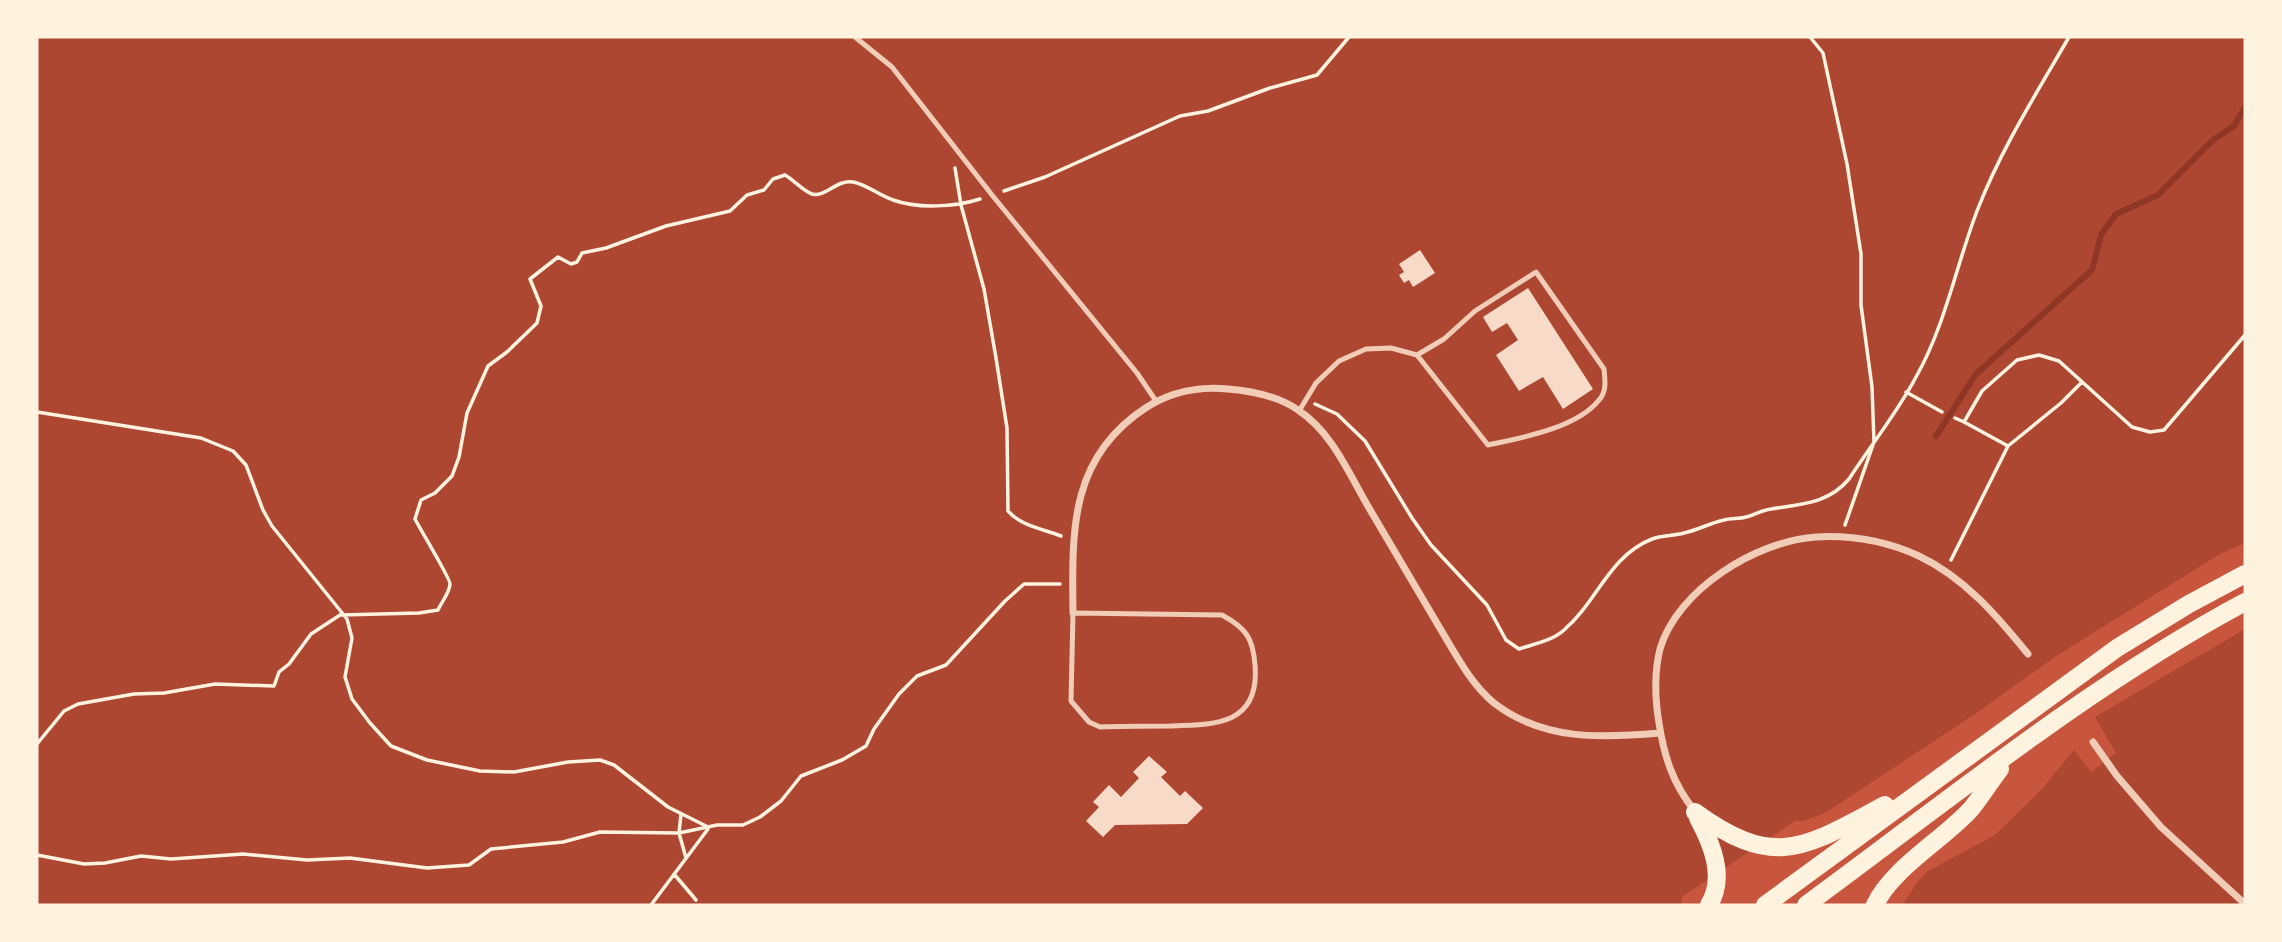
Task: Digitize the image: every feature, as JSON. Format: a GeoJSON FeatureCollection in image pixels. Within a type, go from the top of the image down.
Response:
{"type":"FeatureCollection","features":[{"type":"Feature","properties":{"kind":"main road"},"geometry":{"type":"LineString","coordinates":[[1765,905],[2117,648],[2245,574]]}},
{"type":"Feature","properties":{"kind":"main road"},"geometry":{"type":"LineString","coordinates":[[1806,905],[2089,697],[2148,657],[2245,602]]}},
{"type":"Feature","properties":{"kind":"main road"},"geometry":{"type":"LineString","coordinates":[[1875,905],[1903,870],[1970,810],[2010,755]]}},
{"type":"Feature","properties":{"kind":"main road"},"geometry":{"type":"LineString","coordinates":[[1695,812],[1719,830],[1741,841],[1768,848],[1802,846],[1825,837],[1938,777]]}},
{"type":"Feature","properties":{"kind":"main road"},"geometry":{"type":"LineString","coordinates":[[1695,812],[1710,841],[1716,864],[1717,879],[1709,905]]}},
{"type":"Feature","properties":{"kind":"street"},"geometry":{"type":"LineString","coordinates":[[1073,613],[1073,541],[1081,490],[1102,448],[1136,414],[1156,401],[1178,393],[1222,388],[1264,395],[1299,411],[1330,441],[1462,665],[1492,701],[1527,723],[1566,734],[1609,738],[1660,733]]}},
{"type":"Feature","properties":{"kind":"street"},"geometry":{"type":"LineString","coordinates":[[1695,812],[1673,779],[1660,733],[1656,685],[1661,647],[1670,627],[1698,591],[1719,574],[1769,549],[1812,537],[1842,536],[1872,540],[1899,548],[1945,570],[1967,587],[2028,654]]}},
{"type":"Feature","properties":{"kind":"street"},"geometry":{"type":"LineString","coordinates":[[2092,742],[2161,827],[2245,904]]}},
{"type":"Feature","properties":{"kind":"lane"},"geometry":{"type":"LineString","coordinates":[[856,37],[892,67],[1137,373],[1156,401]]}},
{"type":"Feature","properties":{"kind":"lane"},"geometry":{"type":"LineString","coordinates":[[1299,411],[1316,383],[1339,361],[1366,349],[1391,348],[1417,355],[1488,445],[1528,437],[1577,418],[1601,399],[1606,383],[1604,369],[1536,272],[1475,311],[1444,339],[1417,355]]}},
{"type":"Feature","properties":{"kind":"lane"},"geometry":{"type":"LineString","coordinates":[[1073,613],[1222,615],[1248,634],[1254,650],[1256,673],[1246,706],[1232,719],[1212,725],[1100,727],[1089,722],[1071,701],[1073,613]]}},
{"type":"Feature","properties":{"kind":"path"},"geometry":{"type":"LineString","coordinates":[[37,744],[64,711],[78,704],[215,684],[274,686],[279,672],[289,664],[311,634],[343,614],[419,613],[438,610],[450,584],[448,574],[438,562],[415,519],[421,500],[435,493],[452,476],[459,457],[467,414],[488,366],[537,323],[541,306],[530,279],[558,257],[571,264],[577,262],[582,253],[666,226],[730,211],[747,195],[764,190],[773,179],[785,176],[810,193],[820,194],[837,183],[853,181],[895,201],[961,205],[1045,177],[1180,116],[1208,111],[1270,88],[1317,75],[1349,37]]}},
{"type":"Feature","properties":{"kind":"path"},"geometry":{"type":"LineString","coordinates":[[1810,37],[1823,53],[1847,164],[1861,254],[1861,304],[1872,387],[1874,442],[1842,536]]}},
{"type":"Feature","properties":{"kind":"path"},"geometry":{"type":"LineString","coordinates":[[1306,399],[1337,414],[1365,441],[1431,545],[1487,605],[1506,640],[1520,649],[1553,638],[1590,602],[1612,568],[1652,539],[1686,533],[1725,519],[1747,517],[1767,509],[1820,501],[1839,491],[1874,442],[1928,353],[1991,178],[2035,92],[2069,37]]}},
{"type":"Feature","properties":{"kind":"path"},"geometry":{"type":"LineString","coordinates":[[948,137],[961,205],[984,289],[998,370],[1007,428],[1008,511],[1028,525],[1073,541]]}},
{"type":"Feature","properties":{"kind":"path"},"geometry":{"type":"LineString","coordinates":[[1964,422],[1982,391],[2017,360],[2039,355],[2059,361],[2132,427],[2150,432],[2164,430],[2245,335]]}},
{"type":"Feature","properties":{"kind":"path"},"geometry":{"type":"LineString","coordinates":[[1945,570],[2008,446],[2061,403],[2082,382]]}},
{"type":"Feature","properties":{"kind":"path"},"geometry":{"type":"LineString","coordinates":[[1906,392],[1942,412]]}},
{"type":"Feature","properties":{"kind":"path"},"geometry":{"type":"LineString","coordinates":[[37,412],[201,439],[233,451],[246,465],[272,526],[343,614],[352,638],[345,677],[352,699],[391,746],[427,760],[480,771],[514,772],[568,762],[600,760],[614,765],[668,807],[709,828]]}},
{"type":"Feature","properties":{"kind":"path"},"geometry":{"type":"LineString","coordinates":[[1955,418],[2008,446]]}},
{"type":"Feature","properties":{"kind":"path"},"geometry":{"type":"LineString","coordinates":[[37,855],[84,864],[141,856],[170,859],[243,854],[307,860],[349,859],[427,868],[469,865],[491,849],[563,842],[600,832],[679,833],[743,825],[760,817],[781,801],[801,776],[842,760],[866,746],[873,729],[899,694],[917,676],[946,665],[1024,584],[1073,584]]}},
{"type":"Feature","properties":{"kind":"path"},"geometry":{"type":"LineString","coordinates":[[681,814],[679,833],[686,858]]}},
{"type":"Feature","properties":{"kind":"path"},"geometry":{"type":"LineString","coordinates":[[651,905],[709,828]]}},
{"type":"Feature","properties":{"kind":"path"},"geometry":{"type":"LineString","coordinates":[[674,874],[696,900]]}},
{"type":"Feature","properties":{"kind":"shaded area"},"geometry":{"type":"Polygon","coordinates":[[[37,37],[2245,37],[2245,543],[2220,554],[2056,656],[1975,714],[1825,813],[1804,821],[1795,821],[1682,897],[1681,905],[37,905],[37,37]]]}},
{"type":"Feature","properties":{"kind":"shaded area"},"geometry":{"type":"Polygon","coordinates":[[[2245,629],[2245,905],[1902,905],[1928,871],[1995,835],[2042,789],[2074,750],[2091,772],[2116,753],[2095,717],[2245,629]]]}},
{"type":"Feature","properties":{"kind":"building"},"geometry":{"type":"Polygon","coordinates":[[[1420,250],[1435,273],[1413,287],[1409,280],[1404,283],[1399,275],[1404,272],[1399,264],[1420,250]]]}},
{"type":"Feature","properties":{"kind":"building"},"geometry":{"type":"Polygon","coordinates":[[[1528,288],[1593,389],[1563,409],[1543,377],[1519,391],[1496,355],[1518,340],[1507,323],[1492,332],[1483,317],[1528,288]]]}},
{"type":"Feature","properties":{"kind":"building"},"geometry":{"type":"Polygon","coordinates":[[[1149,756],[1167,772],[1161,777],[1180,796],[1185,791],[1203,808],[1187,824],[1115,825],[1103,837],[1086,821],[1099,807],[1093,802],[1109,785],[1121,797],[1139,778],[1133,772],[1149,756]]]}},
{"type":"Feature","properties":{"kind":"waterway"},"geometry":{"type":"LineString","coordinates":[[1936,436],[1976,374],[2092,270],[2101,235],[2116,214],[2158,195],[2213,140],[2234,126],[2245,107]]}}]}
